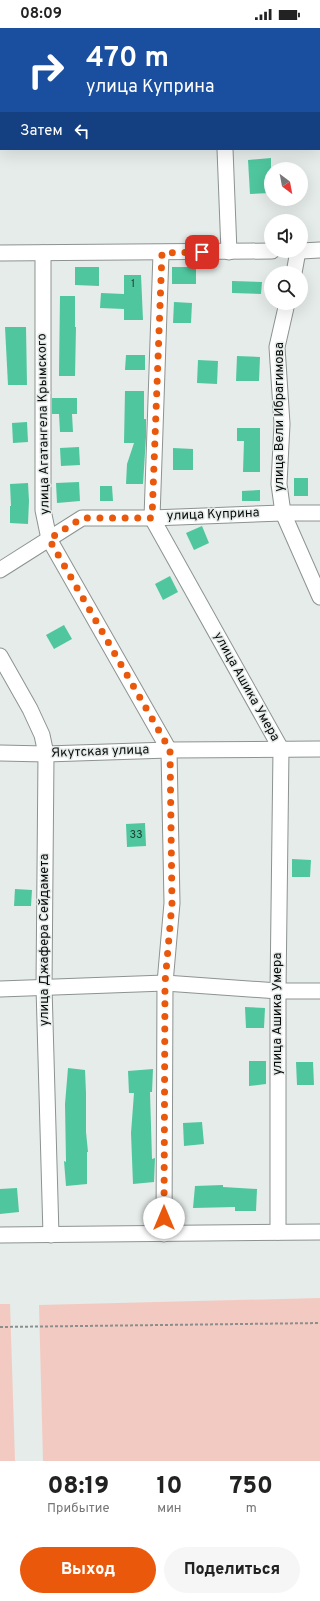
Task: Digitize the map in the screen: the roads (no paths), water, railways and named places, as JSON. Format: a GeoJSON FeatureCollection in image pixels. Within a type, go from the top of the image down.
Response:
{"type":"FeatureCollection","features":[{"type":"Feature","properties":{"kind":"street"},"geometry":{"type":"LineString","coordinates":[[225,150],[229,252]]}},
{"type":"Feature","properties":{"kind":"street"},"geometry":{"type":"LineString","coordinates":[[308,251],[320,250]]}},
{"type":"Feature","properties":{"kind":"street"},"geometry":{"type":"LineString","coordinates":[[0,253],[264,251]]}},
{"type":"Feature","properties":{"kind":"street","name":"улица Агатангела Крымского"},"geometry":{"type":"LineString","coordinates":[[43,253],[43,510],[49,539],[170,750],[172,903],[165,983],[164,1234]]}},
{"type":"Feature","properties":{"kind":"street"},"geometry":{"type":"LineString","coordinates":[[152,518],[162,253]]}},
{"type":"Feature","properties":{"kind":"street","name":"улица Вели Ибрагимова"},"geometry":{"type":"LineString","coordinates":[[285,310],[277,347],[282,424],[279,484],[283,512],[320,597]]}},
{"type":"Feature","properties":{"kind":"street","name":"улица Куприна"},"geometry":{"type":"LineString","coordinates":[[0,570],[82,518],[152,518],[283,512],[320,513]]}},
{"type":"Feature","properties":{"kind":"street","name":"улица Ашика Умера"},"geometry":{"type":"LineString","coordinates":[[152,518],[281,750],[278,991],[278,1232]]}},
{"type":"Feature","properties":{"kind":"street","name":"улица Джафера Сейдамета"},"geometry":{"type":"LineString","coordinates":[[0,656],[30,709],[42,735],[46,754],[44,987],[51,1235]]}},
{"type":"Feature","properties":{"kind":"street","name":"Якутская улица"},"geometry":{"type":"LineString","coordinates":[[0,753],[46,754],[170,750],[320,749]]}},
{"type":"Feature","properties":{"kind":"street"},"geometry":{"type":"LineString","coordinates":[[0,989],[165,983],[278,991],[320,991]]}},
{"type":"Feature","properties":{"kind":"street"},"geometry":{"type":"LineString","coordinates":[[0,1236],[320,1232]]}}]}
